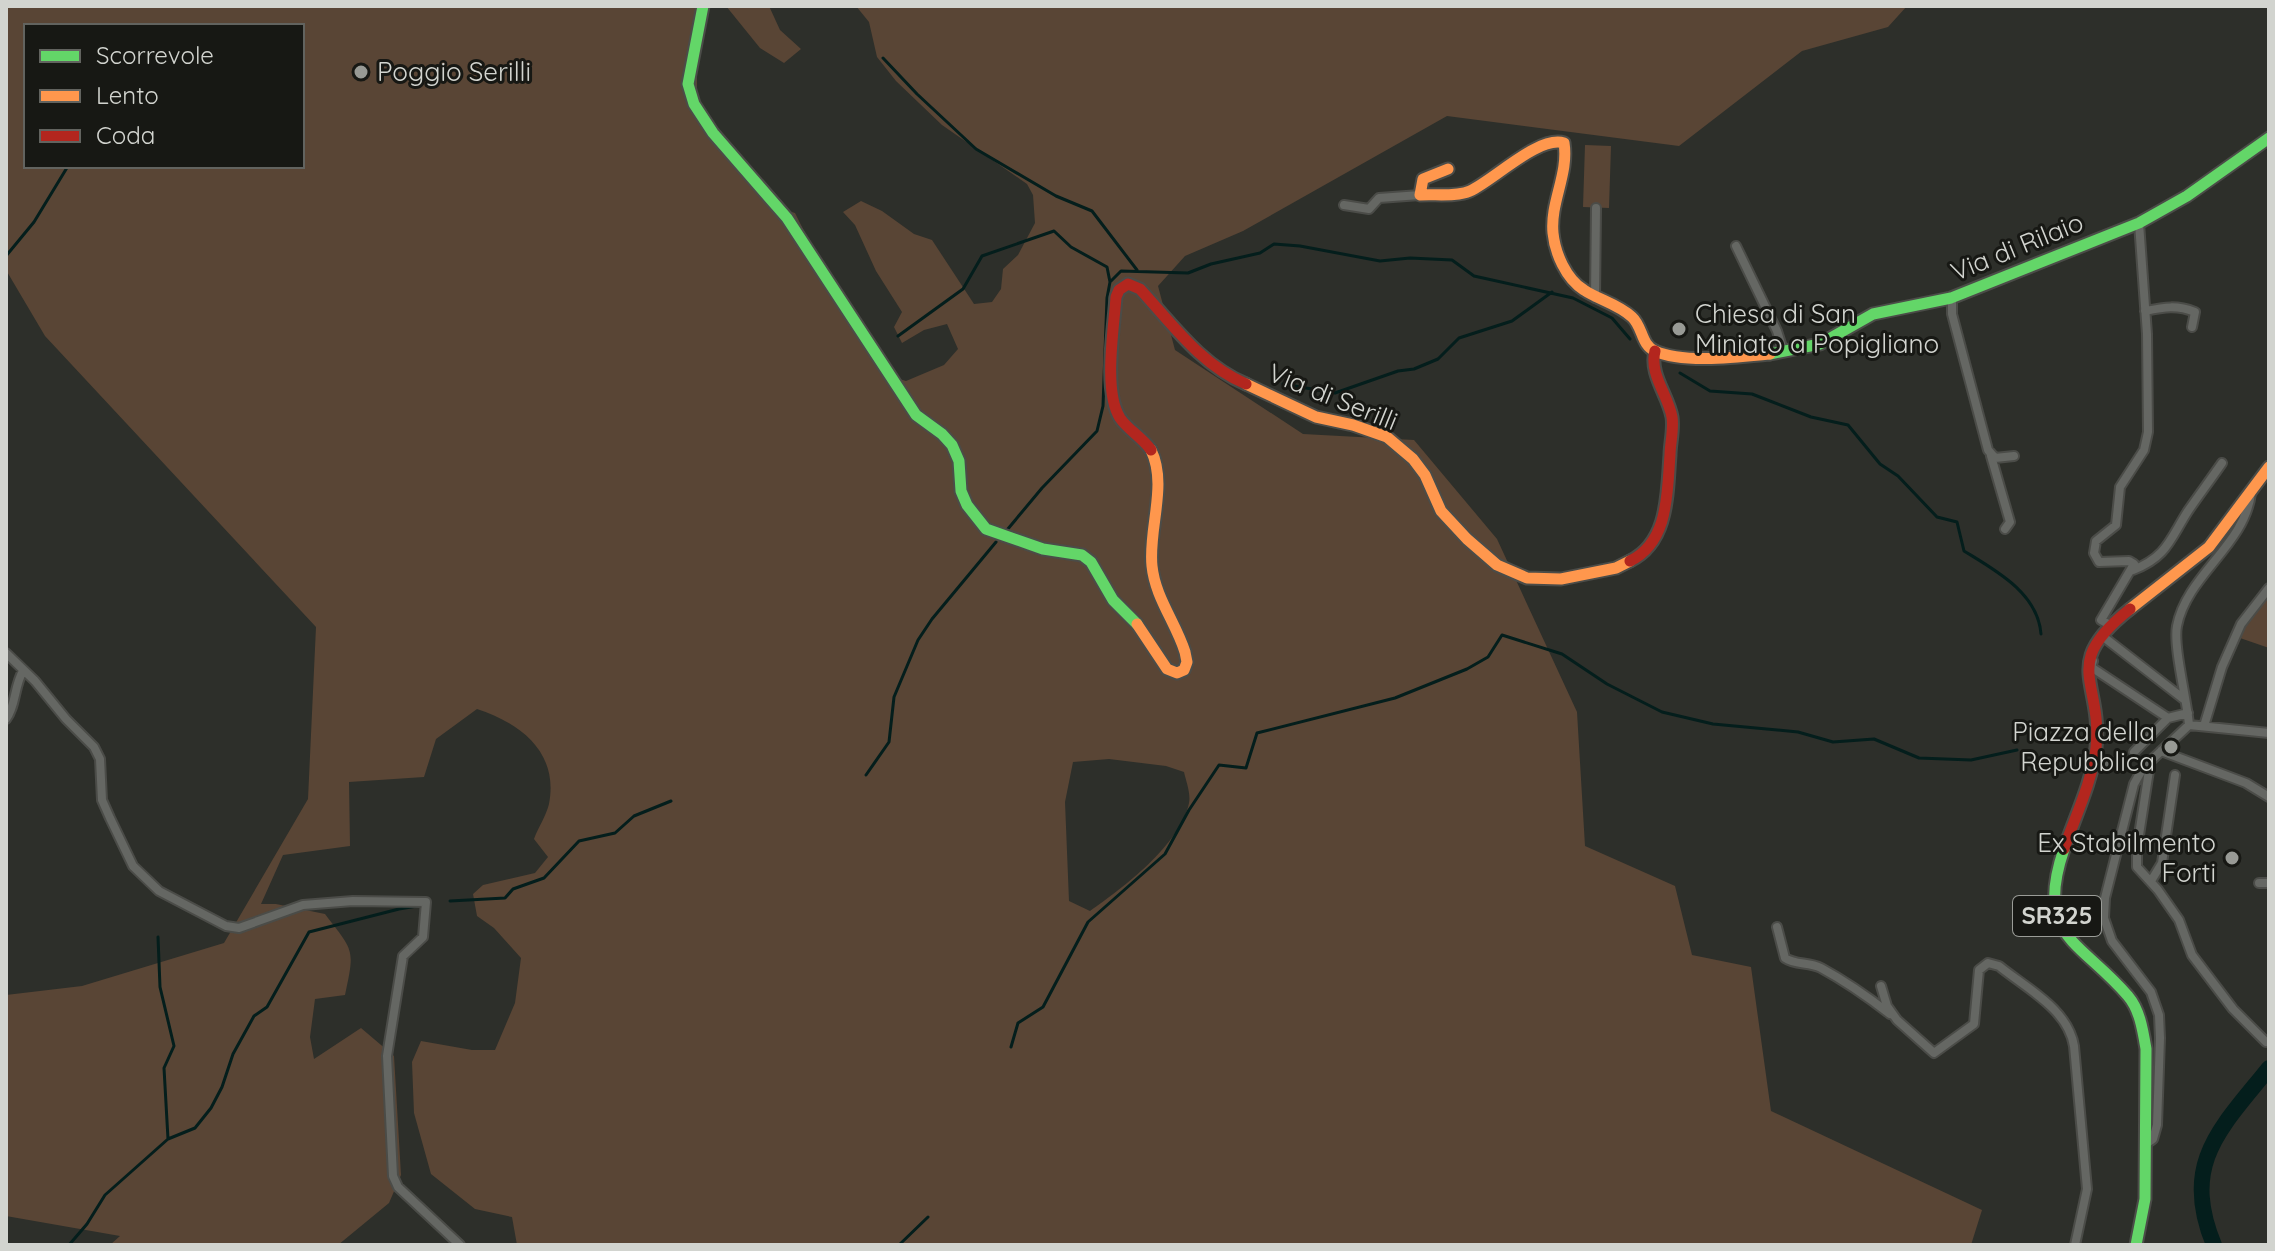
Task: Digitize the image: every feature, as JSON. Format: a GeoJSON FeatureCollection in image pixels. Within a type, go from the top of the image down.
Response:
{"type":"FeatureCollection","features":[{"type":"Feature","properties":{"kind":"street","name":"Via di Serilli"},"geometry":{"type":"LineString","coordinates":[[703,6],[688,84],[694,104],[713,133],[787,218],[916,415],[952,445],[959,461],[961,491],[967,505],[986,529],[1043,549],[1082,555],[1091,562],[1113,600],[1136,623],[1167,669],[1177,673],[1184,670],[1186,656],[1159,593],[1152,568],[1156,463],[1144,439],[1117,414],[1113,399],[1111,382],[1116,297],[1123,286],[1128,284],[1140,289],[1206,362],[1227,376],[1316,417],[1387,437],[1413,459],[1425,475],[1441,511],[1467,539],[1497,565],[1527,578],[1561,579],[1616,568],[1648,549],[1666,513],[1672,418],[1660,388],[1653,359],[1655,351]]}},
{"type":"Feature","properties":{"kind":"street","name":"Via di Rilaio"},"geometry":{"type":"LineString","coordinates":[[1655,351],[1669,356],[1744,356],[1818,345],[1871,315],[1928,305],[1952,297],[2139,223],[2187,196],[2269,138]]}},
{"type":"Feature","properties":{"kind":"street"},"geometry":{"type":"LineString","coordinates":[[1344,205],[1369,209],[1379,198],[1468,192],[1542,145],[1558,141],[1564,143],[1566,159],[1553,208],[1552,236],[1572,282],[1637,320],[1649,349],[1655,351]]}},
{"type":"Feature","properties":{"kind":"street"},"geometry":{"type":"LineString","coordinates":[[1420,195],[1423,179],[1448,169]]}},
{"type":"Feature","properties":{"kind":"street"},"geometry":{"type":"LineString","coordinates":[[1595,298],[1596,208]]}},
{"type":"Feature","properties":{"kind":"street"},"geometry":{"type":"LineString","coordinates":[[2132,571],[2132,561],[2099,562],[2094,547],[2099,536],[2113,530],[2116,525],[2120,487],[2134,469],[2146,441],[2145,311],[2139,223]]}},
{"type":"Feature","properties":{"kind":"street"},"geometry":{"type":"LineString","coordinates":[[1736,246],[1783,350]]}},
{"type":"Feature","properties":{"kind":"street"},"geometry":{"type":"LineString","coordinates":[[1952,297],[1952,314],[2010,522],[2005,529]]}},
{"type":"Feature","properties":{"kind":"street"},"geometry":{"type":"LineString","coordinates":[[2145,311],[2173,306],[2184,308],[2195,312],[2192,327]]}},
{"type":"Feature","properties":{"kind":"street"},"geometry":{"type":"LineString","coordinates":[[1991,455],[1999,459],[2014,456]]}},
{"type":"Feature","properties":{"kind":"street"},"geometry":{"type":"LineString","coordinates":[[2110,625],[2101,620],[2132,571],[2158,557],[2171,543],[2181,521],[2222,463]]}},
{"type":"Feature","properties":{"kind":"street"},"geometry":{"type":"LineString","coordinates":[[2172,718],[2089,661],[2101,635],[2110,625],[2209,547],[2269,467]]}},
{"type":"Feature","properties":{"kind":"street"},"geometry":{"type":"LineString","coordinates":[[2189,725],[2176,630],[2187,595],[2247,514],[2251,492]]}},
{"type":"Feature","properties":{"kind":"street"},"geometry":{"type":"LineString","coordinates":[[2206,726],[2222,667],[2241,624],[2269,588]]}},
{"type":"Feature","properties":{"kind":"street"},"geometry":{"type":"LineString","coordinates":[[2101,635],[2186,700]]}},
{"type":"Feature","properties":{"kind":"street"},"geometry":{"type":"LineString","coordinates":[[6,653],[94,747],[100,759],[102,800],[110,818],[133,866],[159,891],[226,926],[239,928],[303,905],[353,901],[426,902],[423,937],[403,956],[389,1042],[388,1089],[393,1176],[398,1187],[460,1245]]}},
{"type":"Feature","properties":{"kind":"street","name":"SR325"},"geometry":{"type":"LineString","coordinates":[[2089,661],[2088,681],[2096,746],[2056,872],[2053,900],[2068,939],[2128,996],[2139,1015],[2146,1049],[2146,1144],[2145,1199],[2136,1245]]}},
{"type":"Feature","properties":{"kind":"street"},"geometry":{"type":"LineString","coordinates":[[6,719],[11,713],[13,695],[23,671]]}},
{"type":"Feature","properties":{"kind":"street"},"geometry":{"type":"LineString","coordinates":[[2134,752],[2172,718],[2188,713]]}},
{"type":"Feature","properties":{"kind":"street"},"geometry":{"type":"LineString","coordinates":[[2146,1144],[2153,1139],[2157,1125],[2159,1015],[2151,992],[2112,941],[2104,908],[2134,784],[2152,759],[2189,725],[2269,733]]}},
{"type":"Feature","properties":{"kind":"street"},"geometry":{"type":"LineString","coordinates":[[2161,751],[2246,783],[2269,797]]}},
{"type":"Feature","properties":{"kind":"street"},"geometry":{"type":"LineString","coordinates":[[2093,763],[2119,761]]}},
{"type":"Feature","properties":{"kind":"street"},"geometry":{"type":"LineString","coordinates":[[2145,769],[2137,867],[2179,920],[2192,955],[2233,1009],[2266,1042]]}},
{"type":"Feature","properties":{"kind":"street"},"geometry":{"type":"LineString","coordinates":[[2151,881],[2162,863],[2175,775]]}},
{"type":"Feature","properties":{"kind":"street"},"geometry":{"type":"LineString","coordinates":[[1777,927],[1785,958],[1794,963],[1818,967],[1844,982],[1897,1020],[1934,1053],[1974,1024],[1979,970],[1988,963],[1999,966],[2063,1018],[2072,1035],[2087,1189],[2075,1245]]}},
{"type":"Feature","properties":{"kind":"street"},"geometry":{"type":"LineString","coordinates":[[1881,986],[1887,1006],[1897,1020]]}},
{"type":"Feature","properties":{"kind":"shaded area"},"geometry":{"type":"Polygon","coordinates":[[[6,6],[706,6],[697,68],[697,98],[782,209],[795,213],[810,243],[896,378],[906,381],[944,365],[958,349],[947,324],[924,330],[902,343],[894,327],[902,312],[876,271],[855,225],[843,212],[861,201],[882,211],[914,234],[932,240],[974,304],[992,302],[1001,289],[1003,269],[1018,255],[1035,223],[1033,195],[1027,184],[942,125],[896,81],[877,57],[869,22],[856,6],[1907,6],[1888,27],[1802,51],[1679,146],[1447,116],[1243,231],[1185,256],[1158,286],[1175,350],[1303,434],[1414,440],[1497,539],[1577,712],[1585,846],[1675,886],[1692,955],[1751,967],[1771,1111],[1982,1210],[1971,1245],[517,1245],[512,1217],[475,1209],[431,1174],[414,1113],[412,1062],[421,1041],[472,1050],[495,1050],[515,1003],[521,958],[494,928],[477,916],[473,894],[483,885],[535,873],[548,857],[534,839],[549,804],[551,786],[542,755],[533,742],[508,722],[477,709],[436,739],[424,777],[349,782],[350,846],[283,855],[261,904],[325,914],[350,951],[345,995],[315,999],[310,1037],[314,1059],[361,1028],[394,1056],[401,1175],[389,1203],[338,1245],[110,1245],[120,1236],[6,1216],[6,995],[82,986],[224,943],[308,799],[316,627],[45,336],[6,270],[6,6]],[[1109,759],[1073,762],[1065,802],[1069,901],[1090,911],[1133,878],[1174,834],[1184,819],[1189,792],[1184,772],[1166,766],[1109,759]]]}},
{"type":"Feature","properties":{"kind":"shaded area"},"geometry":{"type":"Polygon","coordinates":[[[726,6],[769,6],[780,30],[801,49],[784,63],[760,48],[726,6]]]}},
{"type":"Feature","properties":{"kind":"shaded area"},"geometry":{"type":"Polygon","coordinates":[[[1585,145],[1611,146],[1609,208],[1583,207],[1585,145]]]}},
{"type":"Feature","properties":{"kind":"shaded area"},"geometry":{"type":"Polygon","coordinates":[[[2269,595],[2269,648],[2240,638],[2245,626],[2269,595]]]}},
{"type":"Feature","properties":{"kind":"waterway"},"geometry":{"type":"LineString","coordinates":[[883,58],[976,149],[1056,196],[1092,211],[1137,270]]}},
{"type":"Feature","properties":{"kind":"waterway"},"geometry":{"type":"LineString","coordinates":[[6,256],[34,222],[67,168]]}},
{"type":"Feature","properties":{"kind":"waterway"},"geometry":{"type":"LineString","coordinates":[[898,336],[963,289],[982,256],[1054,231],[1071,247],[1107,267],[1110,282]]}},
{"type":"Feature","properties":{"kind":"waterway"},"geometry":{"type":"LineString","coordinates":[[1007,530],[1097,431],[1103,406],[1107,298],[1110,282],[1121,271],[1188,273],[1211,264],[1260,253],[1274,244],[1380,261],[1410,258],[1452,260],[1474,276],[1573,298],[1612,318],[1630,339]]}},
{"type":"Feature","properties":{"kind":"waterway"},"geometry":{"type":"LineString","coordinates":[[1283,384],[1335,393],[1398,371],[1414,369],[1438,359],[1459,338],[1512,321],[1552,292]]}},
{"type":"Feature","properties":{"kind":"waterway"},"geometry":{"type":"LineString","coordinates":[[1680,373],[1710,391],[1752,394],[1811,417],[1848,425],[1880,464],[1898,476],[1937,517],[1957,522],[1964,551],[2013,584],[2032,606],[2041,634]]}},
{"type":"Feature","properties":{"kind":"waterway"},"geometry":{"type":"LineString","coordinates":[[866,775],[889,742],[894,697],[918,640],[996,542]]}},
{"type":"Feature","properties":{"kind":"waterway"},"geometry":{"type":"LineString","coordinates":[[1011,1047],[1018,1023],[1043,1007],[1088,922],[1165,854],[1219,765],[1246,768],[1257,733],[1395,698],[1467,669],[1488,657],[1502,635],[1562,654],[1607,684],[1662,712],[1713,724],[1798,732],[1833,742],[1874,739],[1919,758],[1971,760],[2017,750]]}},
{"type":"Feature","properties":{"kind":"waterway"},"geometry":{"type":"LineString","coordinates":[[450,901],[505,898],[513,889],[544,878],[579,841],[615,833],[634,816],[671,801]]}},
{"type":"Feature","properties":{"kind":"waterway"},"geometry":{"type":"LineString","coordinates":[[69,1245],[105,1195],[168,1139],[195,1128],[211,1108],[233,1054],[254,1016],[267,1007],[309,932],[423,905]]}},
{"type":"Feature","properties":{"kind":"waterway"},"geometry":{"type":"LineString","coordinates":[[158,937],[160,987],[174,1046],[164,1068],[168,1139]]}},
{"type":"Feature","properties":{"kind":"waterway"},"geometry":{"type":"LineString","coordinates":[[2214,1245],[2205,1216],[2202,1191],[2204,1169],[2222,1129],[2269,1068]]}},
{"type":"Feature","properties":{"kind":"waterway"},"geometry":{"type":"LineString","coordinates":[[899,1245],[928,1217]]}},
{"type":"Feature","properties":{"kind":"traffic: fast"},"geometry":{"type":"LineString","coordinates":[[703,6],[688,84],[694,104],[713,133],[787,218],[916,415],[952,445],[959,461],[961,491],[967,505],[986,529],[1043,549],[1082,555],[1091,562],[1113,600],[1137,624]]}},
{"type":"Feature","properties":{"kind":"traffic: fast"},"geometry":{"type":"LineString","coordinates":[[1770,354],[1820,344],[1873,314],[1951,298],[2139,223],[2187,196],[2269,138]]}},
{"type":"Feature","properties":{"kind":"traffic: fast"},"geometry":{"type":"LineString","coordinates":[[2064,849],[2056,878],[2058,919],[2079,948],[2128,996],[2138,1014],[2144,1035],[2145,1199],[2136,1245]]}},
{"type":"Feature","properties":{"kind":"traffic: slow"},"geometry":{"type":"LineString","coordinates":[[1448,169],[1423,179],[1420,195],[1465,193],[1530,152],[1554,142],[1564,143],[1564,166],[1554,210],[1553,233],[1562,265],[1572,279],[1632,317],[1647,345],[1655,351],[1696,358],[1770,354]]}},
{"type":"Feature","properties":{"kind":"traffic: slow"},"geometry":{"type":"LineString","coordinates":[[1246,384],[1316,417],[1387,437],[1413,459],[1425,475],[1441,511],[1497,565],[1527,578],[1561,579],[1616,568],[1630,561]]}},
{"type":"Feature","properties":{"kind":"traffic: slow"},"geometry":{"type":"LineString","coordinates":[[1137,624],[1167,669],[1177,673],[1184,670],[1187,662],[1185,652],[1157,588],[1152,566],[1158,478],[1151,450]]}},
{"type":"Feature","properties":{"kind":"traffic: slow"},"geometry":{"type":"LineString","coordinates":[[2130,609],[2209,547],[2269,467]]}},
{"type":"Feature","properties":{"kind":"traffic: jam"},"geometry":{"type":"LineString","coordinates":[[1151,450],[1120,418],[1112,392],[1112,342],[1119,290],[1128,284],[1140,289],[1201,355],[1246,384]]}},
{"type":"Feature","properties":{"kind":"traffic: jam"},"geometry":{"type":"LineString","coordinates":[[1630,561],[1643,553],[1652,542],[1664,515],[1666,500],[1672,422],[1655,368],[1655,351]]}},
{"type":"Feature","properties":{"kind":"traffic: jam"},"geometry":{"type":"LineString","coordinates":[[2064,849],[2087,786],[2096,748],[2097,725],[2089,674],[2090,660],[2108,628],[2130,609]]}},
{"type":"Feature","properties":{"kind":"place","name":"Poggio Serilli"},"geometry":{"type":"Point","coordinates":[361,72]}},
{"type":"Feature","properties":{"kind":"place","name":"Chiesa di San Miniato a Popigliano"},"geometry":{"type":"Point","coordinates":[1679,329]}},
{"type":"Feature","properties":{"kind":"place","name":"Piazza della Repubblica"},"geometry":{"type":"Point","coordinates":[2171,747]}},
{"type":"Feature","properties":{"kind":"place","name":"Ex Stabilmento Forti"},"geometry":{"type":"Point","coordinates":[2232,858]}}]}
